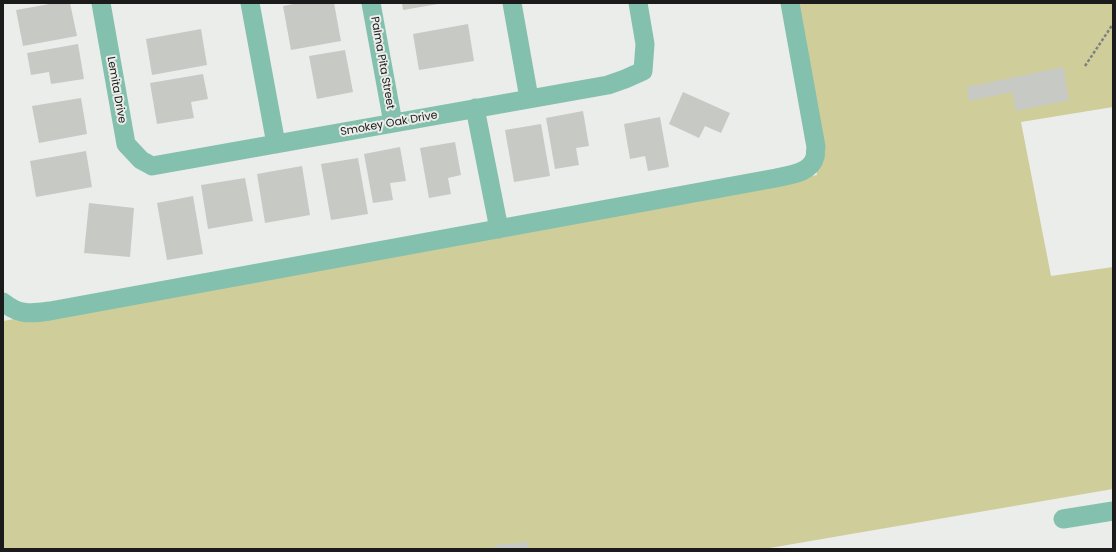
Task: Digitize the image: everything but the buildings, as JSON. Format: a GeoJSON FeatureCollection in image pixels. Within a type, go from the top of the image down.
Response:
{"type":"FeatureCollection","features":[{"type":"Feature","properties":{"kind":"street","name":"Lemita Drive"},"geometry":{"type":"LineString","coordinates":[[101,3],[126,144],[141,160],[152,166]]}},
{"type":"Feature","properties":{"kind":"street"},"geometry":{"type":"LineString","coordinates":[[250,3],[276,144]]}},
{"type":"Feature","properties":{"kind":"street","name":"Palma Pita Street"},"geometry":{"type":"LineString","coordinates":[[371,3],[393,123]]}},
{"type":"Feature","properties":{"kind":"street"},"geometry":{"type":"LineString","coordinates":[[512,3],[529,98]]}},
{"type":"Feature","properties":{"kind":"street","name":"Smokey Oak Drive"},"geometry":{"type":"LineString","coordinates":[[152,166],[625,80],[643,71],[645,44],[638,3]]}},
{"type":"Feature","properties":{"kind":"street"},"geometry":{"type":"LineString","coordinates":[[3,302],[18,312],[35,313],[50,311],[776,178],[799,172],[810,167],[815,158],[816,147],[790,3]]}},
{"type":"Feature","properties":{"kind":"street"},"geometry":{"type":"LineString","coordinates":[[475,108],[498,229]]}},
{"type":"Feature","properties":{"kind":"street"},"geometry":{"type":"LineString","coordinates":[[1063,519],[1113,511]]}},
{"type":"Feature","properties":{"kind":"path"},"geometry":{"type":"LineString","coordinates":[[1085,66],[1113,24]]}},
{"type":"Feature","properties":{"kind":"shaded area"},"geometry":{"type":"Polygon","coordinates":[[[786,3],[1113,3],[1113,107],[1021,122],[1051,276],[1113,267],[1113,489],[764,549],[3,549],[3,321],[817,175],[786,3]]]}}]}
